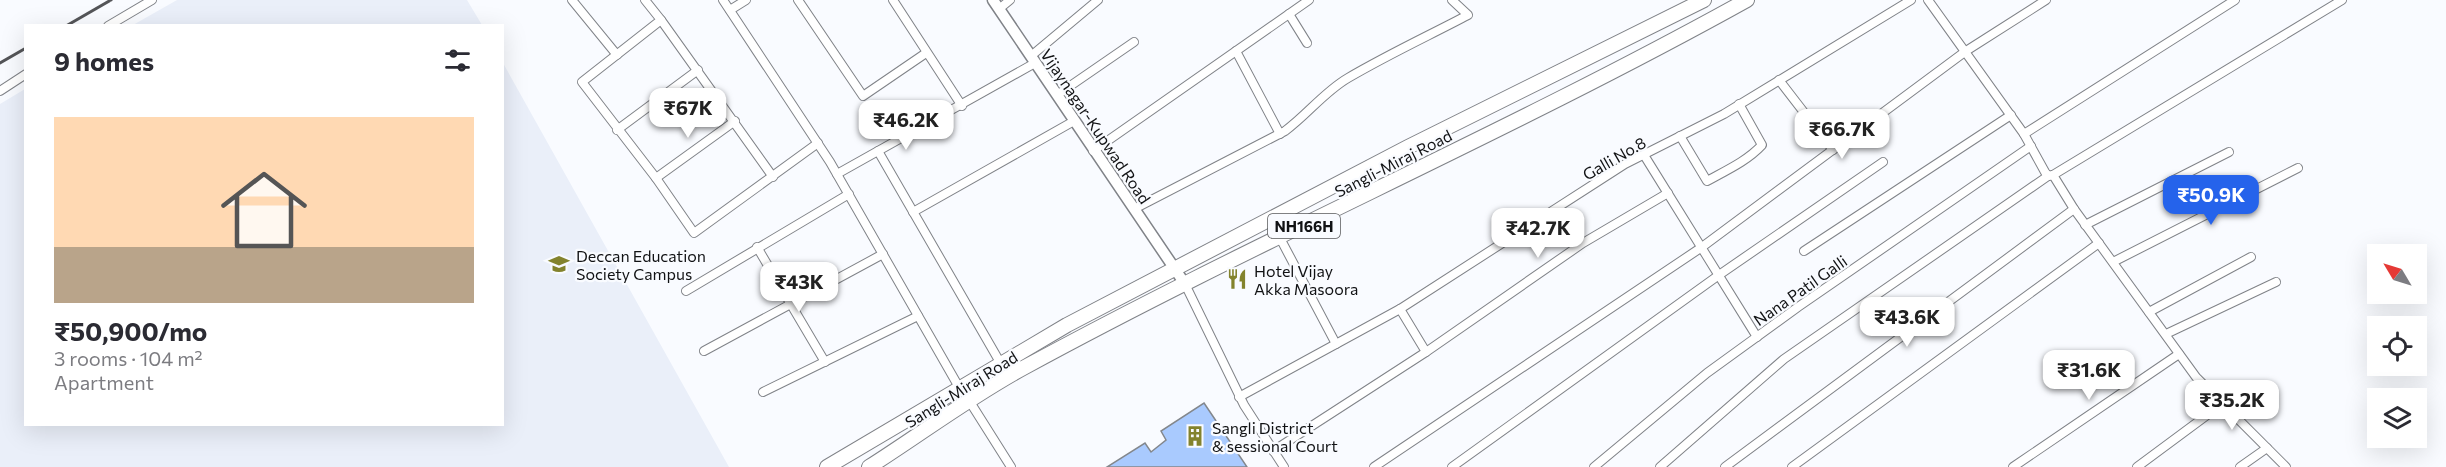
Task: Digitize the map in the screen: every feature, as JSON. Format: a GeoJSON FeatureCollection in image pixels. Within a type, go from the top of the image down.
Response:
{"type":"FeatureCollection","features":[{"type":"Feature","properties":{"kind":"highway","name":"Sangli-Miraj Road"},"geometry":{"type":"LineString","coordinates":[[827,467],[1067,325],[1686,4],[1704,0]]}},
{"type":"Feature","properties":{"kind":"highway","name":"Sangli-Miraj Road"},"geometry":{"type":"LineString","coordinates":[[869,467],[1023,368],[1185,284],[1651,53],[1747,0]]}},
{"type":"Feature","properties":{"kind":"street"},"geometry":{"type":"LineString","coordinates":[[111,24],[152,0]]}},
{"type":"Feature","properties":{"kind":"street"},"geometry":{"type":"LineString","coordinates":[[572,0],[617,55]]}},
{"type":"Feature","properties":{"kind":"street"},"geometry":{"type":"LineString","coordinates":[[645,0],[735,121],[773,177]]}},
{"type":"Feature","properties":{"kind":"street"},"geometry":{"type":"LineString","coordinates":[[723,0],[837,174],[960,389]]}},
{"type":"Feature","properties":{"kind":"street"},"geometry":{"type":"LineString","coordinates":[[730,10],[746,0]]}},
{"type":"Feature","properties":{"kind":"street"},"geometry":{"type":"LineString","coordinates":[[798,0],[863,96],[926,53]]}},
{"type":"Feature","properties":{"kind":"street"},"geometry":{"type":"LineString","coordinates":[[893,0],[962,106]]}},
{"type":"Feature","properties":{"kind":"street"},"geometry":{"type":"LineString","coordinates":[[996,5],[1010,0]]}},
{"type":"Feature","properties":{"kind":"street"},"geometry":{"type":"LineString","coordinates":[[837,174],[962,106],[1033,60],[1098,0]]}},
{"type":"Feature","properties":{"kind":"street"},"geometry":{"type":"LineString","coordinates":[[1093,150],[1309,0]]}},
{"type":"Feature","properties":{"kind":"street"},"geometry":{"type":"LineString","coordinates":[[1134,209],[1280,134],[1306,116],[1322,96],[1348,78],[1468,15],[1452,0]]}},
{"type":"Feature","properties":{"kind":"street","name":"Galli No.8"},"geometry":{"type":"LineString","coordinates":[[1239,397],[1400,309],[1644,155],[1739,104],[1911,0]]}},
{"type":"Feature","properties":{"kind":"street"},"geometry":{"type":"LineString","coordinates":[[1928,0],[2024,134],[2050,176],[2196,377],[2286,467]]}},
{"type":"Feature","properties":{"kind":"street"},"geometry":{"type":"LineString","coordinates":[[1374,467],[1702,248],[1966,51],[2046,0]]}},
{"type":"Feature","properties":{"kind":"street"},"geometry":{"type":"LineString","coordinates":[[2024,134],[2235,0]]}},
{"type":"Feature","properties":{"kind":"street"},"geometry":{"type":"LineString","coordinates":[[1660,467],[1784,359],[2050,176],[2342,0]]}},
{"type":"Feature","properties":{"kind":"street","name":"Vijaynagar-Kupwad Road"},"geometry":{"type":"LineString","coordinates":[[996,5],[1185,284]]}},
{"type":"Feature","properties":{"kind":"street"},"geometry":{"type":"LineString","coordinates":[[1289,14],[1307,43]]}},
{"type":"Feature","properties":{"kind":"street"},"geometry":{"type":"LineString","coordinates":[[661,20],[582,82],[656,178],[694,234],[818,144]]}},
{"type":"Feature","properties":{"kind":"street"},"geometry":{"type":"LineString","coordinates":[[1057,95],[1134,42]]}},
{"type":"Feature","properties":{"kind":"street"},"geometry":{"type":"LineString","coordinates":[[1236,51],[1280,134]]}},
{"type":"Feature","properties":{"kind":"street"},"geometry":{"type":"LineString","coordinates":[[617,130],[698,70]]}},
{"type":"Feature","properties":{"kind":"street"},"geometry":{"type":"LineString","coordinates":[[0,91],[24,75]]}},
{"type":"Feature","properties":{"kind":"street"},"geometry":{"type":"LineString","coordinates":[[1779,80],[1833,150]]}},
{"type":"Feature","properties":{"kind":"street"},"geometry":{"type":"LineString","coordinates":[[1680,136],[1707,181],[1726,171],[1752,155],[1762,145],[1739,104]]}},
{"type":"Feature","properties":{"kind":"street"},"geometry":{"type":"LineString","coordinates":[[1804,251],[2011,116]]}},
{"type":"Feature","properties":{"kind":"street"},"geometry":{"type":"LineString","coordinates":[[656,178],[735,121]]}},
{"type":"Feature","properties":{"kind":"street"},"geometry":{"type":"LineString","coordinates":[[913,212],[1074,121]]}},
{"type":"Feature","properties":{"kind":"street","name":"Nana Patil Galli"},"geometry":{"type":"LineString","coordinates":[[1594,467],[1707,373],[2031,146]]}},
{"type":"Feature","properties":{"kind":"street"},"geometry":{"type":"LineString","coordinates":[[878,151],[1001,364]]}},
{"type":"Feature","properties":{"kind":"street"},"geometry":{"type":"LineString","coordinates":[[2085,225],[2229,152]]}},
{"type":"Feature","properties":{"kind":"street"},"geometry":{"type":"LineString","coordinates":[[1644,155],[1757,337]]}},
{"type":"Feature","properties":{"kind":"street"},"geometry":{"type":"LineString","coordinates":[[1452,467],[1719,275],[1883,162]]}},
{"type":"Feature","properties":{"kind":"street"},"geometry":{"type":"LineString","coordinates":[[2113,262],[2298,168]]}},
{"type":"Feature","properties":{"kind":"street"},"geometry":{"type":"LineString","coordinates":[[1273,451],[1426,352],[1584,243],[1668,193]]}},
{"type":"Feature","properties":{"kind":"street"},"geometry":{"type":"LineString","coordinates":[[686,291],[849,194]]}},
{"type":"Feature","properties":{"kind":"street"},"geometry":{"type":"LineString","coordinates":[[1725,467],[2074,209]]}},
{"type":"Feature","properties":{"kind":"street"},"geometry":{"type":"LineString","coordinates":[[1280,238],[1336,344]]}},
{"type":"Feature","properties":{"kind":"street"},"geometry":{"type":"LineString","coordinates":[[1791,467],[2099,243]]}},
{"type":"Feature","properties":{"kind":"street"},"geometry":{"type":"LineString","coordinates":[[757,247],[825,362]]}},
{"type":"Feature","properties":{"kind":"street"},"geometry":{"type":"LineString","coordinates":[[704,351],[883,254]]}},
{"type":"Feature","properties":{"kind":"street"},"geometry":{"type":"LineString","coordinates":[[2149,312],[2251,257]]}},
{"type":"Feature","properties":{"kind":"street"},"geometry":{"type":"LineString","coordinates":[[2166,334],[2276,282]]}},
{"type":"Feature","properties":{"kind":"street"},"geometry":{"type":"LineString","coordinates":[[1185,284],[1239,397],[1284,467]]}},
{"type":"Feature","properties":{"kind":"street"},"geometry":{"type":"LineString","coordinates":[[1400,309],[1426,352]]}},
{"type":"Feature","properties":{"kind":"street"},"geometry":{"type":"LineString","coordinates":[[763,392],[918,316]]}},
{"type":"Feature","properties":{"kind":"street"},"geometry":{"type":"LineString","coordinates":[[2013,467],[2179,354]]}},
{"type":"Feature","properties":{"kind":"street"},"geometry":{"type":"LineString","coordinates":[[970,402],[1011,467]]}},
{"type":"Feature","properties":{"kind":"street"},"geometry":{"type":"LineString","coordinates":[[2137,467],[2222,404]]}},
{"type":"Feature","properties":{"kind":"street"},"geometry":{"type":"LineString","coordinates":[[2240,467],[2267,448]]}},
{"type":"Feature","properties":{"kind":"shaded area"},"geometry":{"type":"Polygon","coordinates":[[[177,0],[467,0],[481,24],[135,24],[177,0]]]}},
{"type":"Feature","properties":{"kind":"shaded area","name":"Deccan Education Society Campus"},"geometry":{"type":"Polygon","coordinates":[[[504,65],[729,467],[0,467],[0,104],[24,90],[24,426],[504,426],[504,65]]]}},
{"type":"Feature","properties":{"kind":"building","name":"Sangli District & sessional Court"},"geometry":{"type":"Polygon","coordinates":[[[1204,403],[1247,467],[1107,467],[1145,443],[1151,452],[1166,440],[1161,431],[1204,403]]]}},
{"type":"Feature","properties":{"kind":"railway"},"geometry":{"type":"LineString","coordinates":[[69,24],[111,0]]}},
{"type":"Feature","properties":{"kind":"railway"},"geometry":{"type":"LineString","coordinates":[[0,63],[24,49]]}},
{"type":"Feature","properties":{"kind":"place","name":"Deccan Education Society Campus"},"geometry":{"type":"Point","coordinates":[559,264]}},
{"type":"Feature","properties":{"kind":"place","name":"Hotel Vijay Akka Masoora"},"geometry":{"type":"Point","coordinates":[1237,279]}},
{"type":"Feature","properties":{"kind":"place","name":"Sangli District & sessional Court"},"geometry":{"type":"Point","coordinates":[1195,436]}}]}
